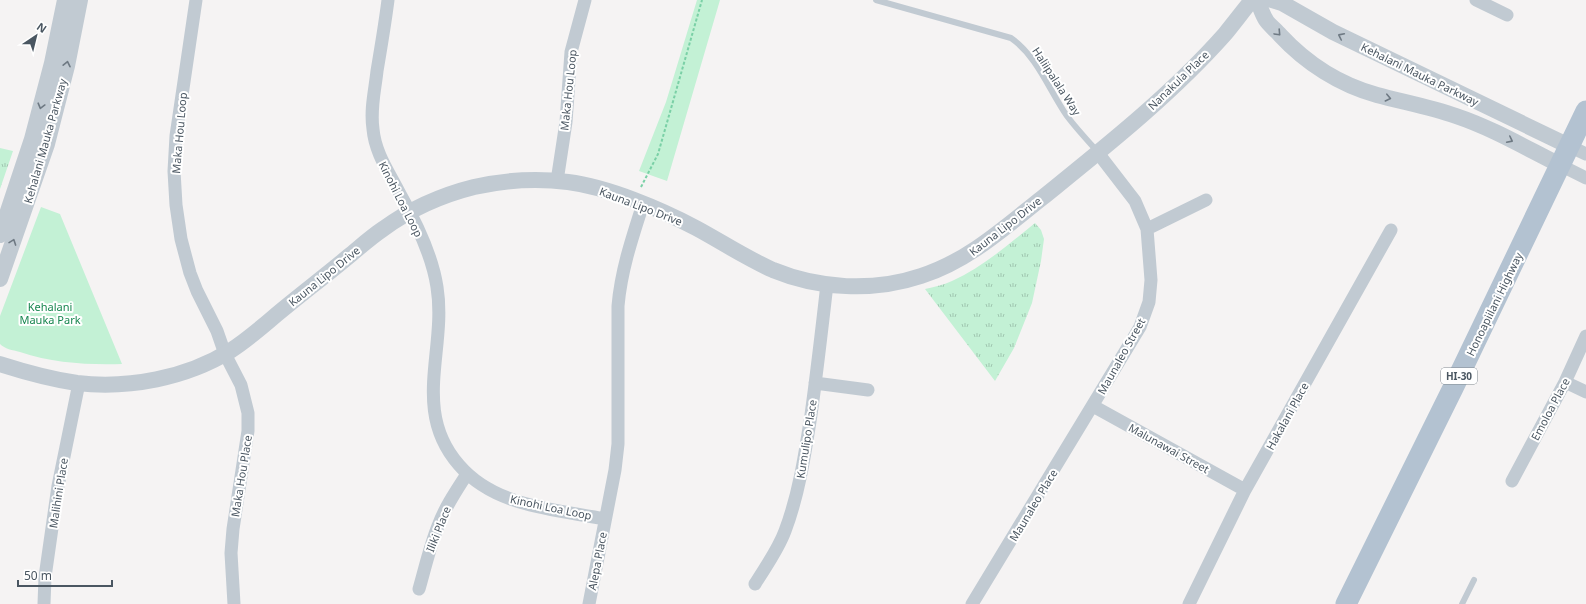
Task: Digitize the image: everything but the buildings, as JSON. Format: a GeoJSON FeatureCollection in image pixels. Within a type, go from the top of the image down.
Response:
{"type":"FeatureCollection","features":[{"type":"Feature","properties":{"kind":"main road","name":"Honoapiilani Highway"},"geometry":{"type":"LineString","coordinates":[[1346,604],[1450,395],[1560,165],[1578,150],[1586,111]]}},
{"type":"Feature","properties":{"kind":"street","name":"Kehalani Mauka Parkway"},"geometry":{"type":"LineString","coordinates":[[0,235],[32,139],[52,63],[65,0]]}},
{"type":"Feature","properties":{"kind":"street","name":"Kehalani Mauka Parkway"},"geometry":{"type":"LineString","coordinates":[[0,279],[46,144],[67,66],[80,0]]}},
{"type":"Feature","properties":{"kind":"street","name":"Maka Hou Loop"},"geometry":{"type":"LineString","coordinates":[[196,0],[176,136],[174,171],[176,205],[181,239],[190,273],[197,291],[217,331],[225,354]]}},
{"type":"Feature","properties":{"kind":"street","name":"Kinohi Loa Loop"},"geometry":{"type":"LineString","coordinates":[[388,0],[372,105],[372,129],[374,140],[382,163],[418,228],[434,272],[437,287],[439,316],[432,392],[435,418],[439,431],[447,448],[458,464],[467,474],[488,490],[511,500],[605,519],[615,470],[618,444],[619,290],[639,202]]}},
{"type":"Feature","properties":{"kind":"street","name":"Maka Hou Loop"},"geometry":{"type":"LineString","coordinates":[[557,181],[566,122],[571,52],[586,0]]}},
{"type":"Feature","properties":{"kind":"street","name":"Nanakula Place"},"geometry":{"type":"LineString","coordinates":[[1098,152],[1162,96],[1197,62],[1225,34],[1252,0]]}},
{"type":"Feature","properties":{"kind":"street","name":"Kehalani Mauka Parkway"},"geometry":{"type":"LineString","coordinates":[[1257,0],[1266,20],[1283,38],[1311,63],[1335,78],[1355,88],[1376,95],[1424,106],[1457,116],[1490,130],[1560,165]]}},
{"type":"Feature","properties":{"kind":"street","name":"Kehalani Mauka Parkway"},"geometry":{"type":"LineString","coordinates":[[1272,0],[1282,3],[1333,32],[1578,150]]}},
{"type":"Feature","properties":{"kind":"street"},"geometry":{"type":"LineString","coordinates":[[1476,0],[1507,15]]}},
{"type":"Feature","properties":{"kind":"street","name":"Kauna Lipo Drive"},"geometry":{"type":"LineString","coordinates":[[0,364],[46,377],[79,383],[106,385],[159,379],[184,372],[225,354],[255,334],[384,228],[410,212],[442,197],[474,187],[506,182],[540,180],[570,182],[605,190],[639,202],[697,229],[775,271],[798,279],[847,286],[872,286],[896,283],[920,277],[965,257],[985,243],[1098,152]]}},
{"type":"Feature","properties":{"kind":"street","name":"Maunaleo Street"},"geometry":{"type":"LineString","coordinates":[[1093,406],[1140,327],[1149,302],[1151,280],[1147,229],[1135,201],[1098,152]]}},
{"type":"Feature","properties":{"kind":"street"},"geometry":{"type":"LineString","coordinates":[[1560,165],[1586,178]]}},
{"type":"Feature","properties":{"kind":"street"},"geometry":{"type":"LineString","coordinates":[[1147,229],[1206,200]]}},
{"type":"Feature","properties":{"kind":"street","name":"Hakalani Place"},"geometry":{"type":"LineString","coordinates":[[1189,604],[1245,490],[1391,230]]}},
{"type":"Feature","properties":{"kind":"street","name":"Kumulipo Place"},"geometry":{"type":"LineString","coordinates":[[755,584],[776,552],[790,515],[803,465],[827,284]]}},
{"type":"Feature","properties":{"kind":"street","name":"Emoloa Place"},"geometry":{"type":"LineString","coordinates":[[1512,481],[1565,382],[1586,336]]}},
{"type":"Feature","properties":{"kind":"street","name":"Maka Hou Place"},"geometry":{"type":"LineString","coordinates":[[225,354],[244,394],[249,422],[233,529],[231,553],[234,604]]}},
{"type":"Feature","properties":{"kind":"street"},"geometry":{"type":"LineString","coordinates":[[1565,382],[1586,392]]}},
{"type":"Feature","properties":{"kind":"street","name":"Malihini Place"},"geometry":{"type":"LineString","coordinates":[[44,604],[45,577],[58,486],[79,383]]}},
{"type":"Feature","properties":{"kind":"street"},"geometry":{"type":"LineString","coordinates":[[815,383],[868,390]]}},
{"type":"Feature","properties":{"kind":"street","name":"Malunawai Street"},"geometry":{"type":"LineString","coordinates":[[1093,406],[1245,490]]}},
{"type":"Feature","properties":{"kind":"street","name":"Maunaleo Place"},"geometry":{"type":"LineString","coordinates":[[972,604],[1093,406]]}},
{"type":"Feature","properties":{"kind":"street","name":"Iliki Place"},"geometry":{"type":"LineString","coordinates":[[419,589],[438,525],[451,499],[467,474]]}},
{"type":"Feature","properties":{"kind":"street","name":"Alepa Place"},"geometry":{"type":"LineString","coordinates":[[589,604],[605,519]]}},
{"type":"Feature","properties":{"kind":"lane","name":"Haliipalala Way"},"geometry":{"type":"LineString","coordinates":[[876,0],[1011,38],[1019,43],[1028,54],[1067,116],[1098,152]]}},
{"type":"Feature","properties":{"kind":"lane"},"geometry":{"type":"LineString","coordinates":[[1462,604],[1474,580]]}},
{"type":"Feature","properties":{"kind":"path"},"geometry":{"type":"LineString","coordinates":[[639,202],[658,154],[702,0]]}},
{"type":"Feature","properties":{"kind":"green space"},"geometry":{"type":"Polygon","coordinates":[[[697,0],[720,0],[667,181],[639,171],[666,102],[697,0]]]}},
{"type":"Feature","properties":{"kind":"green space"},"geometry":{"type":"Polygon","coordinates":[[[0,148],[13,151],[0,189],[0,148]]]}},
{"type":"Feature","properties":{"kind":"green space","name":"Kehalani Mauka Park"},"geometry":{"type":"Polygon","coordinates":[[[41,207],[60,214],[122,364],[83,364],[45,359],[11,350],[0,344],[0,316],[41,207]]]}},
{"type":"Feature","properties":{"kind":"green space"},"geometry":{"type":"Polygon","coordinates":[[[1035,223],[1041,230],[1044,239],[1032,303],[1014,348],[995,381],[925,289],[949,282],[974,269],[995,255],[1035,223]]]}}]}
